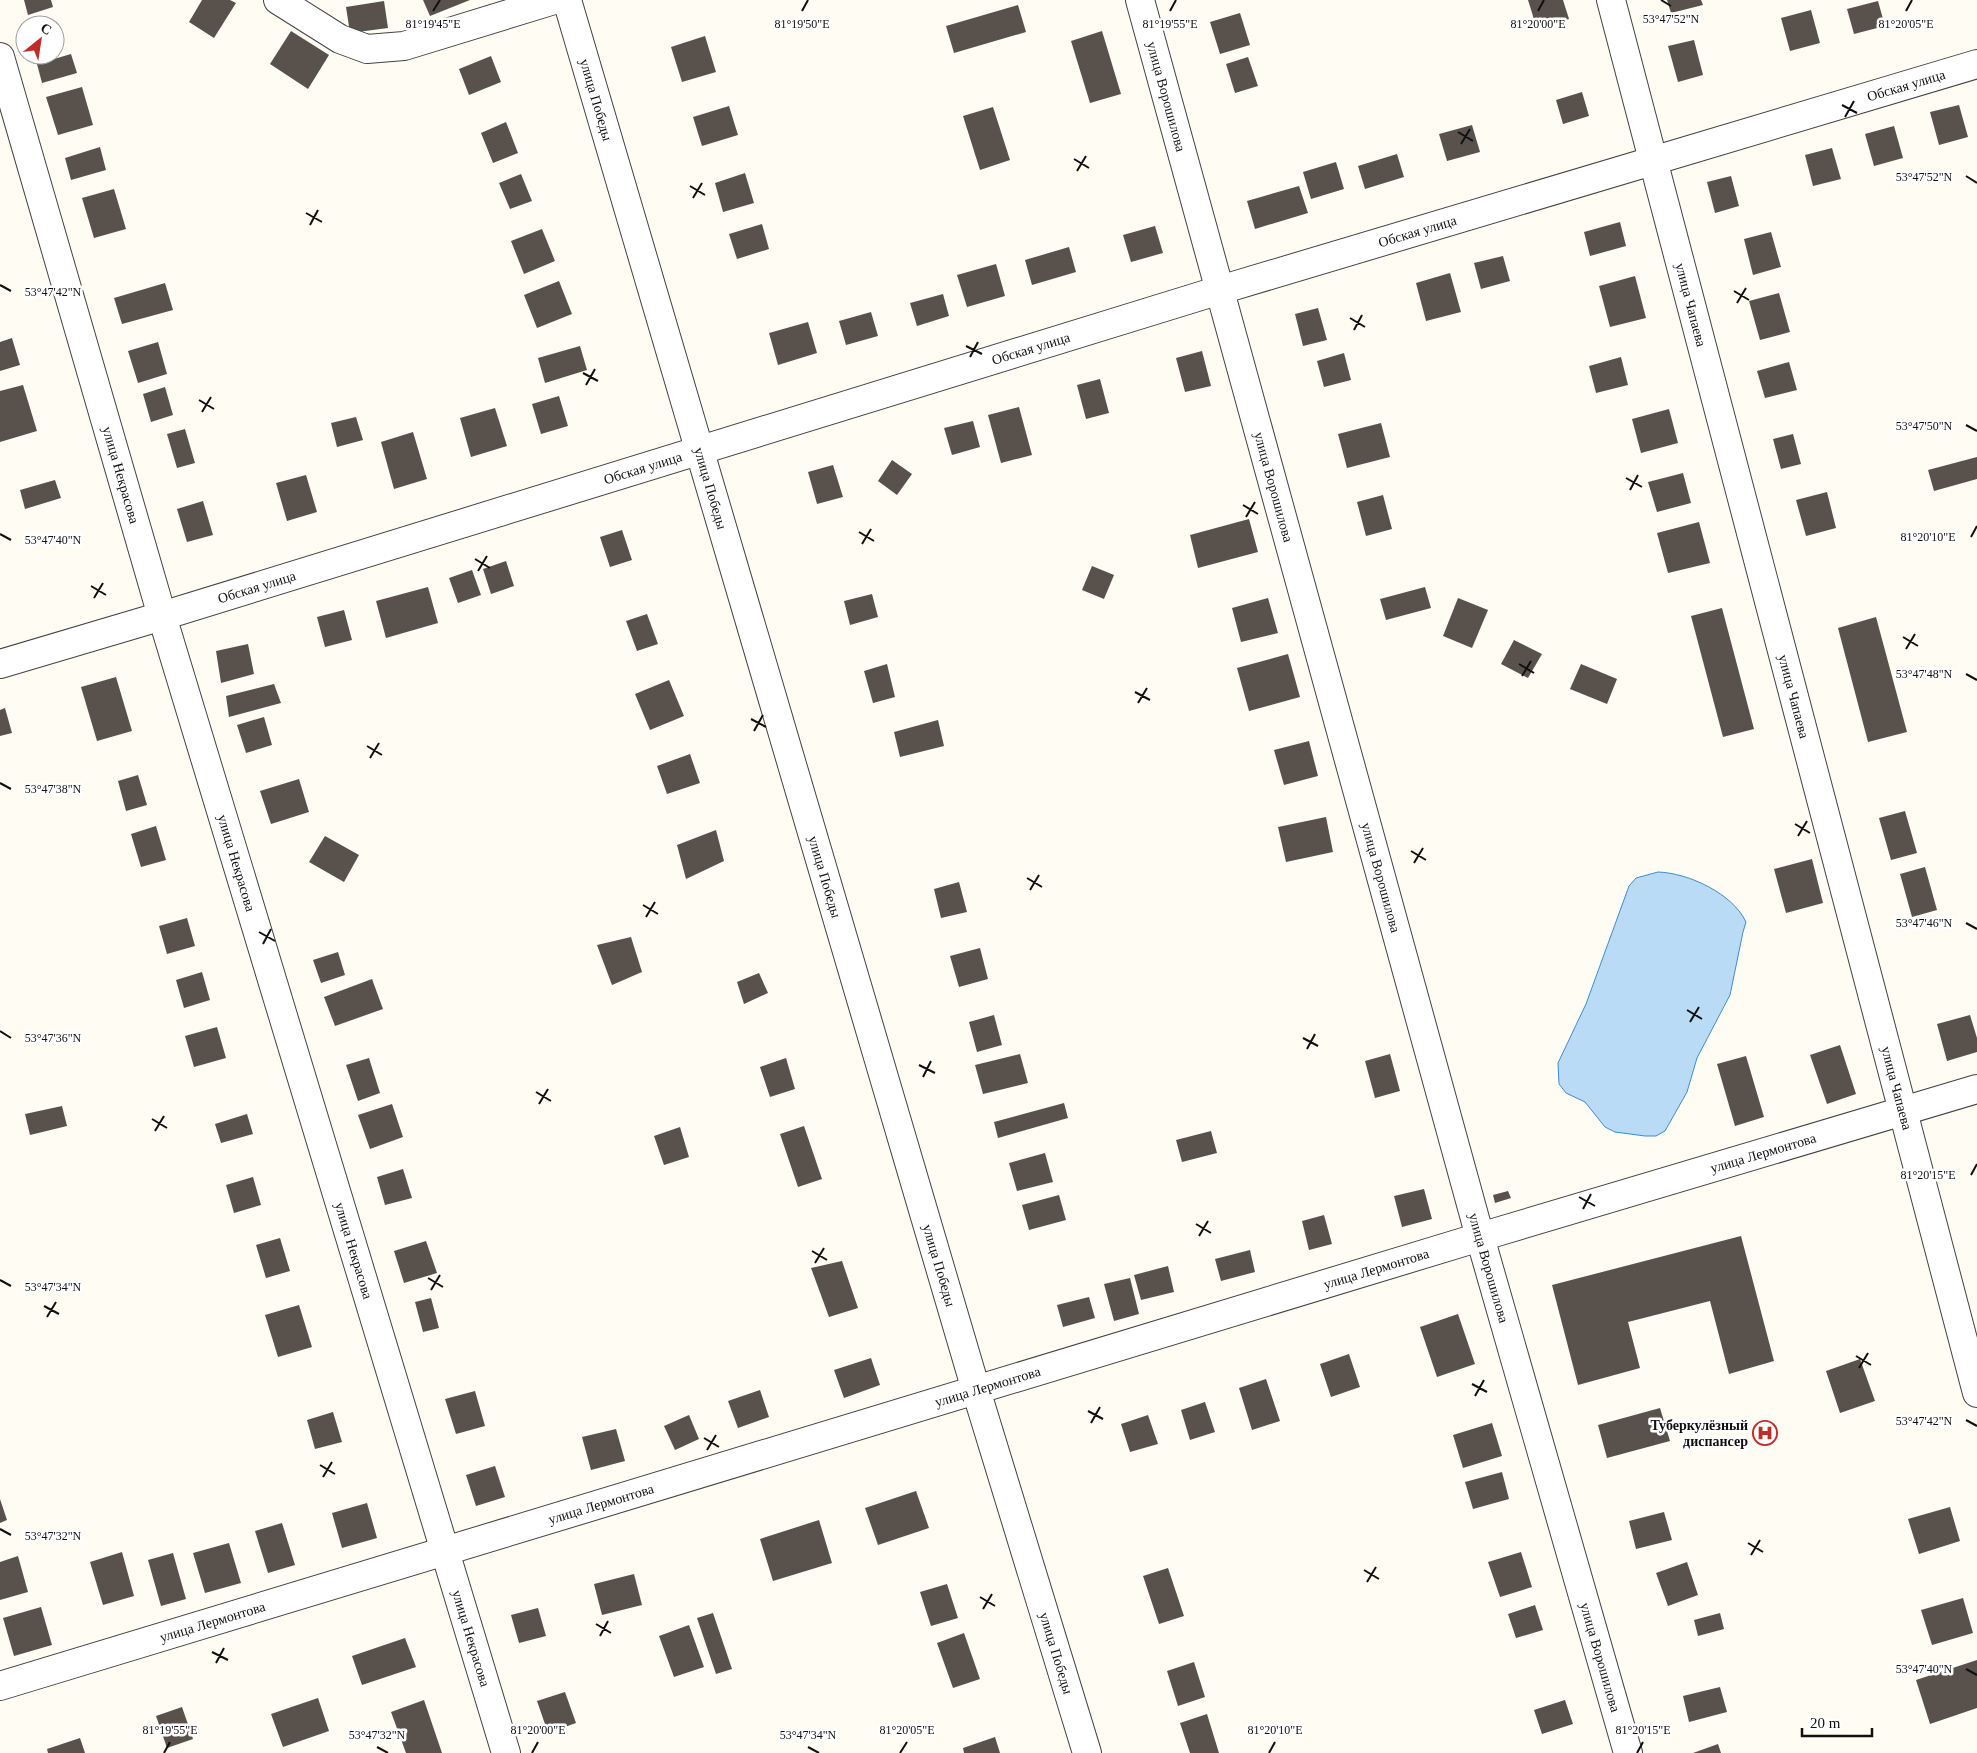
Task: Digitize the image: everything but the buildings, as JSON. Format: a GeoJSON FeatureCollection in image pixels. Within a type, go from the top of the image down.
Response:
{"type":"FeatureCollection","features":[{"type":"Feature","properties":{"kind":"street"},"geometry":{"type":"LineString","coordinates":[[278,0],[340,39],[367,49],[404,46],[554,0]]}},
{"type":"Feature","properties":{"kind":"street","name":"улица Победы"},"geometry":{"type":"LineString","coordinates":[[567,0],[976,1390],[1087,1753]]}},
{"type":"Feature","properties":{"kind":"street","name":"улица Ворошилова"},"geometry":{"type":"LineString","coordinates":[[1140,0],[1480,1237],[1628,1753]]}},
{"type":"Feature","properties":{"kind":"street","name":"улица Чапаева"},"geometry":{"type":"LineString","coordinates":[[1611,0],[1977,1393]]}},
{"type":"Feature","properties":{"kind":"street","name":"улица Некрасова"},"geometry":{"type":"LineString","coordinates":[[0,57],[162,616],[506,1753]]}},
{"type":"Feature","properties":{"kind":"street","name":"Обская улица"},"geometry":{"type":"LineString","coordinates":[[0,664],[162,616],[1220,290],[1977,64]]}},
{"type":"Feature","properties":{"kind":"street","name":"улица Лермонтова"},"geometry":{"type":"LineString","coordinates":[[0,1686],[1480,1237],[1977,1090]]}},
{"type":"Feature","properties":{"kind":"water"},"geometry":{"type":"Polygon","coordinates":[[[1658,872],[1683,876],[1709,887],[1731,903],[1746,922],[1730,995],[1697,1058],[1687,1092],[1665,1131],[1656,1136],[1645,1136],[1615,1132],[1605,1127],[1585,1102],[1566,1093],[1559,1084],[1558,1063],[1586,1004],[1629,886],[1636,878],[1658,872]]]}},
{"type":"Feature","properties":{"kind":"place","name":"Туберкулёзный диспансер"},"geometry":{"type":"Point","coordinates":[1765,1433]}}]}
